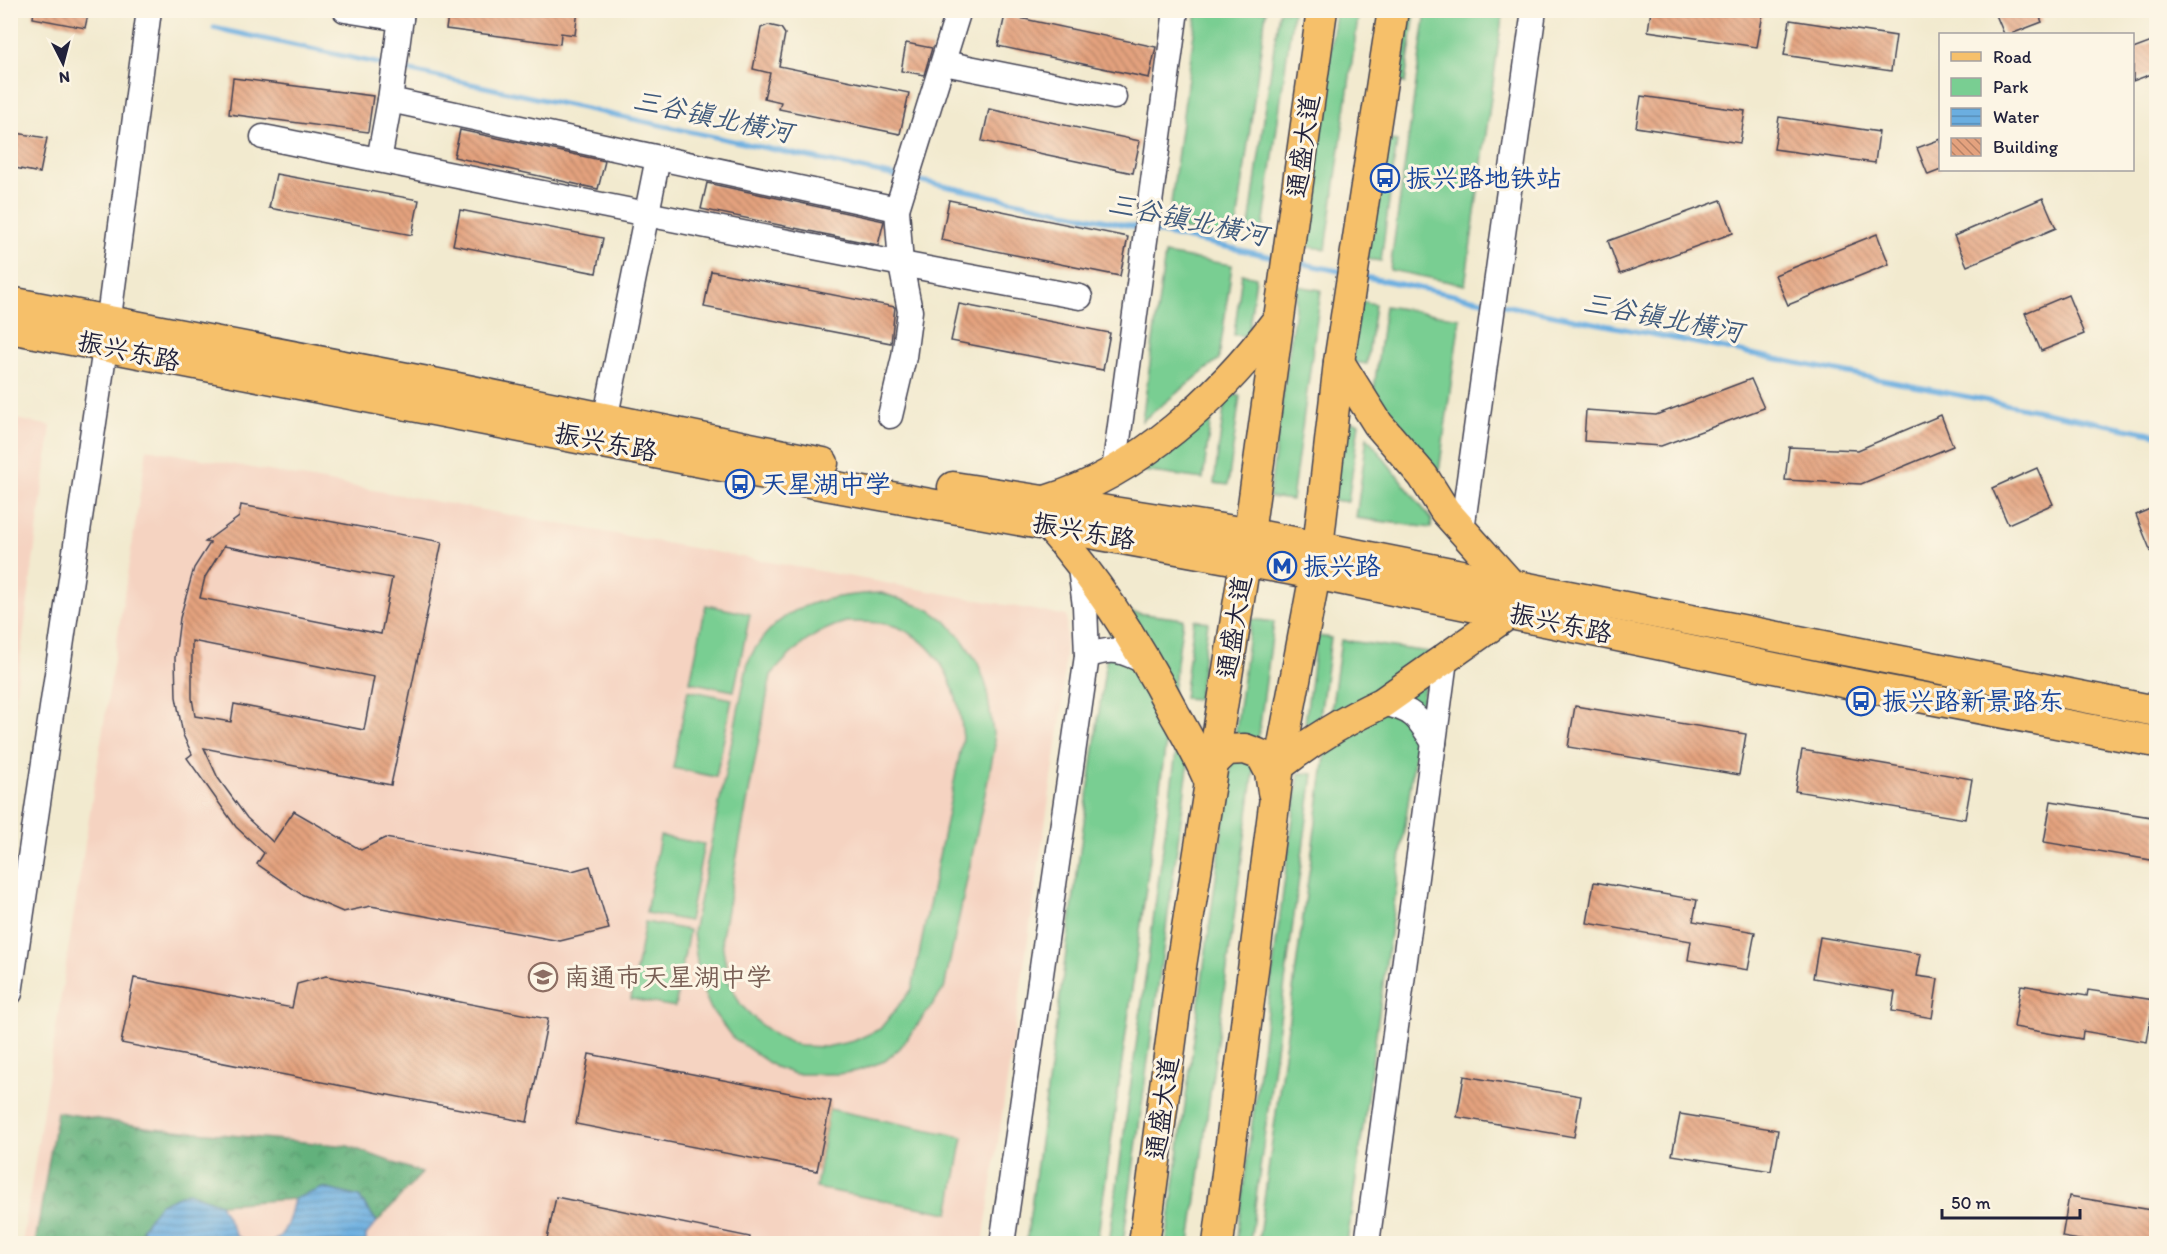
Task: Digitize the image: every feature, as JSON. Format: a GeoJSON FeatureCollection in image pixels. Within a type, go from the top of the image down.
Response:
{"type":"FeatureCollection","features":[{"type":"Feature","properties":{"kind":"main road","name":"通盛大道"},"geometry":{"type":"LineString","coordinates":[[1144,1244],[1181,966],[1245,562],[1247,532],[1322,10]]}},
{"type":"Feature","properties":{"kind":"main road"},"geometry":{"type":"LineString","coordinates":[[1218,1244],[1274,801],[1317,561],[1339,362],[1393,10]]}},
{"type":"Feature","properties":{"kind":"main road","name":"振兴东路"},"geometry":{"type":"LineString","coordinates":[[10,302],[106,335]]}},
{"type":"Feature","properties":{"kind":"main road"},"geometry":{"type":"LineString","coordinates":[[1274,801],[1270,771],[1261,755],[1245,749],[1227,750],[1211,773],[1149,664],[1046,514],[1079,490],[1173,431],[1215,395],[1251,355],[1278,319]]}},
{"type":"Feature","properties":{"kind":"main road","name":"振兴东路"},"geometry":{"type":"LineString","coordinates":[[10,328],[106,335],[438,384],[603,430],[784,456],[1046,514],[1113,535],[1245,562],[1317,561]]}},
{"type":"Feature","properties":{"kind":"main road"},"geometry":{"type":"LineString","coordinates":[[1279,766],[1303,747],[1359,713],[1382,703],[1445,660],[1512,599],[1462,530],[1445,511],[1423,476],[1378,424],[1339,362]]}},
{"type":"Feature","properties":{"kind":"main road","name":"振兴东路"},"geometry":{"type":"LineString","coordinates":[[1046,514],[1247,532],[1317,561],[1512,599],[2157,711]]}},
{"type":"Feature","properties":{"kind":"main road","name":"振兴东路"},"geometry":{"type":"LineString","coordinates":[[1512,599],[1862,686],[2157,742]]}},
{"type":"Feature","properties":{"kind":"street"},"geometry":{"type":"LineString","coordinates":[[10,993],[106,335],[149,10]]}},
{"type":"Feature","properties":{"kind":"street"},"geometry":{"type":"LineString","coordinates":[[345,10],[401,15],[393,80],[379,160]]}},
{"type":"Feature","properties":{"kind":"street"},"geometry":{"type":"LineString","coordinates":[[890,416],[904,357],[910,311],[901,265],[903,190],[944,63],[958,10]]}},
{"type":"Feature","properties":{"kind":"street"},"geometry":{"type":"LineString","coordinates":[[1114,470],[1176,10]]}},
{"type":"Feature","properties":{"kind":"street"},"geometry":{"type":"LineString","coordinates":[[1462,530],[1534,10]]}},
{"type":"Feature","properties":{"kind":"street"},"geometry":{"type":"LineString","coordinates":[[944,63],[1114,97]]}},
{"type":"Feature","properties":{"kind":"street"},"geometry":{"type":"LineString","coordinates":[[393,80],[658,158],[903,190]]}},
{"type":"Feature","properties":{"kind":"street"},"geometry":{"type":"LineString","coordinates":[[263,137],[901,265],[1080,297]]}},
{"type":"Feature","properties":{"kind":"street"},"geometry":{"type":"LineString","coordinates":[[603,430],[658,158]]}},
{"type":"Feature","properties":{"kind":"street"},"geometry":{"type":"LineString","coordinates":[[1002,1244],[1087,656],[1085,606],[1079,561]]}},
{"type":"Feature","properties":{"kind":"street"},"geometry":{"type":"LineString","coordinates":[[1087,656],[1108,649],[1125,652],[1149,664]]}},
{"type":"Feature","properties":{"kind":"street"},"geometry":{"type":"LineString","coordinates":[[1367,1244],[1445,660]]}},
{"type":"Feature","properties":{"kind":"street"},"geometry":{"type":"LineString","coordinates":[[1382,703],[1403,707],[1419,718],[1434,743]]}},
{"type":"Feature","properties":{"kind":"shaded area"},"geometry":{"type":"Polygon","coordinates":[[[10,418],[51,426],[11,728],[10,418]]]}},
{"type":"Feature","properties":{"kind":"shaded area","name":"南通市天星湖中学"},"geometry":{"type":"Polygon","coordinates":[[[147,449],[1067,616],[1062,711],[983,1243],[22,1244],[147,449]]]}},
{"type":"Feature","properties":{"kind":"green space"},"geometry":{"type":"Polygon","coordinates":[[[1197,11],[1266,11],[1235,239],[1168,226],[1197,11]]]}},
{"type":"Feature","properties":{"kind":"green space"},"geometry":{"type":"Polygon","coordinates":[[[1279,11],[1293,11],[1262,236],[1248,234],[1279,11]]]}},
{"type":"Feature","properties":{"kind":"green space"},"geometry":{"type":"Polygon","coordinates":[[[1336,11],[1359,11],[1326,249],[1303,246],[1336,11]]]}},
{"type":"Feature","properties":{"kind":"green space"},"geometry":{"type":"Polygon","coordinates":[[[1400,11],[1415,11],[1405,83],[1391,80],[1400,11]]]}},
{"type":"Feature","properties":{"kind":"green space"},"geometry":{"type":"Polygon","coordinates":[[[1426,11],[1503,11],[1465,285],[1390,270],[1426,11]]]}},
{"type":"Feature","properties":{"kind":"green space"},"geometry":{"type":"Polygon","coordinates":[[[1383,139],[1397,141],[1381,261],[1366,259],[1383,139]]]}},
{"type":"Feature","properties":{"kind":"green space"},"geometry":{"type":"Polygon","coordinates":[[[1165,254],[1232,265],[1219,359],[1142,421],[1165,254]]]}},
{"type":"Feature","properties":{"kind":"green space"},"geometry":{"type":"Polygon","coordinates":[[[1242,274],[1256,277],[1248,336],[1234,335],[1242,274]]]}},
{"type":"Feature","properties":{"kind":"green space"},"geometry":{"type":"Polygon","coordinates":[[[1298,286],[1321,290],[1292,500],[1269,497],[1298,286]]]}},
{"type":"Feature","properties":{"kind":"green space"},"geometry":{"type":"Polygon","coordinates":[[[1360,301],[1375,304],[1367,364],[1352,362],[1360,301]]]}},
{"type":"Feature","properties":{"kind":"green space"},"geometry":{"type":"Polygon","coordinates":[[[1385,306],[1460,318],[1438,479],[1373,397],[1385,306]]]}},
{"type":"Feature","properties":{"kind":"green space"},"geometry":{"type":"Polygon","coordinates":[[[1226,394],[1240,396],[1228,485],[1214,483],[1226,394]]]}},
{"type":"Feature","properties":{"kind":"green space"},"geometry":{"type":"Polygon","coordinates":[[[1212,409],[1203,479],[1135,470],[1212,409]]]}},
{"type":"Feature","properties":{"kind":"green space"},"geometry":{"type":"Polygon","coordinates":[[[1344,420],[1359,423],[1348,502],[1333,500],[1344,420]]]}},
{"type":"Feature","properties":{"kind":"green space"},"geometry":{"type":"Polygon","coordinates":[[[1367,437],[1432,520],[1431,528],[1356,518],[1367,437]]]}},
{"type":"Feature","properties":{"kind":"green space"},"geometry":{"type":"Polygon","coordinates":[[[882,593],[928,609],[947,622],[978,663],[986,685],[995,746],[944,989],[900,1048],[885,1061],[857,1071],[838,1074],[795,1074],[775,1067],[732,1037],[711,1009],[700,984],[693,932],[748,662],[772,627],[787,616],[821,601],[882,593]],[[846,622],[804,642],[771,675],[722,936],[729,982],[741,1005],[776,1036],[800,1046],[826,1047],[854,1041],[880,1029],[912,989],[963,738],[953,690],[939,661],[929,648],[917,638],[895,626],[846,622]]]}},
{"type":"Feature","properties":{"kind":"green space"},"geometry":{"type":"Polygon","coordinates":[[[706,605],[750,614],[734,691],[690,682],[706,605]]]}},
{"type":"Feature","properties":{"kind":"green space"},"geometry":{"type":"Polygon","coordinates":[[[1113,610],[1183,619],[1097,1243],[1026,1244],[1113,610]]]}},
{"type":"Feature","properties":{"kind":"green space"},"geometry":{"type":"Polygon","coordinates":[[[1251,619],[1274,622],[1258,740],[1235,738],[1251,619]]]}},
{"type":"Feature","properties":{"kind":"green space"},"geometry":{"type":"Polygon","coordinates":[[[1194,620],[1208,622],[1198,699],[1184,698],[1194,620]]]}},
{"type":"Feature","properties":{"kind":"green space"},"geometry":{"type":"Polygon","coordinates":[[[1317,636],[1331,638],[1319,724],[1305,723],[1317,636]]]}},
{"type":"Feature","properties":{"kind":"green space"},"geometry":{"type":"Polygon","coordinates":[[[1341,640],[1429,652],[1347,1243],[1258,1244],[1341,640]]]}},
{"type":"Feature","properties":{"kind":"green space"},"geometry":{"type":"Polygon","coordinates":[[[688,690],[732,699],[716,777],[673,768],[688,690]]]}},
{"type":"Feature","properties":{"kind":"green space"},"geometry":{"type":"Polygon","coordinates":[[[1176,752],[1190,753],[1123,1243],[1109,1244],[1176,752]]]}},
{"type":"Feature","properties":{"kind":"green space"},"geometry":{"type":"Polygon","coordinates":[[[1232,760],[1255,762],[1190,1243],[1166,1244],[1232,760]]]}},
{"type":"Feature","properties":{"kind":"green space"},"geometry":{"type":"Polygon","coordinates":[[[1299,773],[1313,774],[1250,1243],[1236,1243],[1299,773]]]}},
{"type":"Feature","properties":{"kind":"green space"},"geometry":{"type":"Polygon","coordinates":[[[660,836],[704,844],[689,921],[646,913],[660,836]]]}},
{"type":"Feature","properties":{"kind":"green space"},"geometry":{"type":"Polygon","coordinates":[[[645,922],[689,930],[675,1007],[631,999],[645,922]]]}},
{"type":"Feature","properties":{"kind":"green space"},"geometry":{"type":"Polygon","coordinates":[[[829,1109],[963,1137],[949,1213],[816,1188],[829,1109]]]}},
{"type":"Feature","properties":{"kind":"green space"},"geometry":{"type":"Polygon","coordinates":[[[57,1112],[152,1128],[348,1146],[422,1173],[377,1222],[359,1197],[323,1188],[294,1199],[220,1204],[188,1192],[142,1228],[144,1243],[35,1244],[57,1112]]]}},
{"type":"Feature","properties":{"kind":"water"},"geometry":{"type":"Polygon","coordinates":[[[323,1188],[359,1197],[377,1222],[366,1235],[366,1243],[271,1243],[284,1230],[294,1199],[323,1188]]]}},
{"type":"Feature","properties":{"kind":"water"},"geometry":{"type":"Polygon","coordinates":[[[188,1192],[220,1204],[237,1237],[252,1243],[144,1243],[142,1228],[160,1204],[188,1192]]]}},
{"type":"Feature","properties":{"kind":"building"},"geometry":{"type":"Polygon","coordinates":[[[34,10],[89,10],[85,28],[33,18],[34,10]]]}},
{"type":"Feature","properties":{"kind":"building"},"geometry":{"type":"Polygon","coordinates":[[[449,10],[578,10],[575,35],[561,33],[560,44],[446,29],[449,10]]]}},
{"type":"Feature","properties":{"kind":"building"},"geometry":{"type":"Polygon","coordinates":[[[1651,10],[1738,10],[1763,14],[1757,47],[1648,31],[1651,10]]]}},
{"type":"Feature","properties":{"kind":"building"},"geometry":{"type":"Polygon","coordinates":[[[1994,10],[2037,10],[2042,22],[2014,33],[2004,33],[1994,10]]]}},
{"type":"Feature","properties":{"kind":"building"},"geometry":{"type":"Polygon","coordinates":[[[1005,15],[1156,47],[1149,78],[998,46],[1005,15]]]}},
{"type":"Feature","properties":{"kind":"building"},"geometry":{"type":"Polygon","coordinates":[[[1790,20],[1896,36],[1891,71],[1784,55],[1790,20]]]}},
{"type":"Feature","properties":{"kind":"building"},"geometry":{"type":"Polygon","coordinates":[[[768,25],[781,28],[785,34],[779,66],[909,93],[900,134],[779,109],[781,102],[764,98],[770,73],[753,69],[761,28],[768,25]]]}},
{"type":"Feature","properties":{"kind":"building"},"geometry":{"type":"Polygon","coordinates":[[[2157,40],[2157,72],[2134,81],[2134,49],[2157,40]]]}},
{"type":"Feature","properties":{"kind":"building"},"geometry":{"type":"Polygon","coordinates":[[[906,43],[932,48],[924,75],[901,71],[906,43]]]}},
{"type":"Feature","properties":{"kind":"building"},"geometry":{"type":"Polygon","coordinates":[[[233,78],[373,96],[368,132],[229,114],[233,78]]]}},
{"type":"Feature","properties":{"kind":"building"},"geometry":{"type":"Polygon","coordinates":[[[1641,96],[1745,111],[1740,143],[1636,127],[1641,96]]]}},
{"type":"Feature","properties":{"kind":"building"},"geometry":{"type":"Polygon","coordinates":[[[989,109],[1140,141],[1133,173],[982,141],[989,109]]]}},
{"type":"Feature","properties":{"kind":"building"},"geometry":{"type":"Polygon","coordinates":[[[1779,117],[1879,132],[1875,163],[1774,149],[1779,117]]]}},
{"type":"Feature","properties":{"kind":"building"},"geometry":{"type":"Polygon","coordinates":[[[460,130],[605,161],[598,189],[454,157],[460,130]]]}},
{"type":"Feature","properties":{"kind":"building"},"geometry":{"type":"Polygon","coordinates":[[[10,132],[47,138],[40,173],[10,167],[10,132]]]}},
{"type":"Feature","properties":{"kind":"building"},"geometry":{"type":"Polygon","coordinates":[[[1939,140],[1939,171],[1928,175],[1917,148],[1939,140]]]}},
{"type":"Feature","properties":{"kind":"building"},"geometry":{"type":"Polygon","coordinates":[[[276,174],[419,200],[412,235],[269,208],[276,174]]]}},
{"type":"Feature","properties":{"kind":"building"},"geometry":{"type":"Polygon","coordinates":[[[707,183],[884,221],[878,245],[701,209],[707,183]]]}},
{"type":"Feature","properties":{"kind":"building"},"geometry":{"type":"Polygon","coordinates":[[[2043,198],[2056,228],[1967,266],[1954,236],[2043,198]]]}},
{"type":"Feature","properties":{"kind":"building"},"geometry":{"type":"Polygon","coordinates":[[[949,200],[1128,237],[1120,276],[941,240],[949,200]]]}},
{"type":"Feature","properties":{"kind":"building"},"geometry":{"type":"Polygon","coordinates":[[[1721,200],[1733,233],[1620,274],[1608,241],[1721,200]]]}},
{"type":"Feature","properties":{"kind":"building"},"geometry":{"type":"Polygon","coordinates":[[[460,210],[603,238],[596,273],[453,245],[460,210]]]}},
{"type":"Feature","properties":{"kind":"building"},"geometry":{"type":"Polygon","coordinates":[[[1877,234],[1889,264],[1788,305],[1775,275],[1877,234]]]}},
{"type":"Feature","properties":{"kind":"building"},"geometry":{"type":"Polygon","coordinates":[[[711,271],[895,307],[891,343],[704,307],[711,271]]]}},
{"type":"Feature","properties":{"kind":"building"},"geometry":{"type":"Polygon","coordinates":[[[2068,295],[2084,334],[2041,351],[2025,313],[2068,295]]]}},
{"type":"Feature","properties":{"kind":"building"},"geometry":{"type":"Polygon","coordinates":[[[959,304],[1110,333],[1103,370],[951,341],[959,304]]]}},
{"type":"Feature","properties":{"kind":"building"},"geometry":{"type":"Polygon","coordinates":[[[1751,379],[1764,408],[1661,446],[1584,441],[1586,410],[1656,415],[1751,379]]]}},
{"type":"Feature","properties":{"kind":"building"},"geometry":{"type":"Polygon","coordinates":[[[1941,415],[1953,446],[1861,484],[1785,480],[1789,447],[1858,450],[1941,415]]]}},
{"type":"Feature","properties":{"kind":"building"},"geometry":{"type":"Polygon","coordinates":[[[2037,468],[2053,504],[2008,524],[1992,488],[2037,468]]]}},
{"type":"Feature","properties":{"kind":"building"},"geometry":{"type":"Polygon","coordinates":[[[241,505],[442,542],[391,785],[204,748],[218,778],[247,818],[273,842],[294,811],[361,850],[385,838],[572,871],[590,866],[609,929],[560,941],[371,906],[343,912],[301,894],[257,864],[264,853],[236,827],[187,758],[192,754],[183,735],[176,697],[175,658],[180,618],[194,568],[210,543],[205,542],[239,517],[241,505]],[[224,546],[205,577],[200,598],[381,634],[392,578],[224,546]],[[192,641],[192,698],[195,716],[231,722],[234,704],[364,730],[374,677],[192,641]]]}},
{"type":"Feature","properties":{"kind":"building"},"geometry":{"type":"Polygon","coordinates":[[[2157,506],[2157,564],[2156,564],[2136,515],[2157,506]]]}},
{"type":"Feature","properties":{"kind":"building"},"geometry":{"type":"Polygon","coordinates":[[[1575,706],[1746,734],[1739,775],[1568,747],[1575,706]]]}},
{"type":"Feature","properties":{"kind":"building"},"geometry":{"type":"Polygon","coordinates":[[[1802,750],[1972,779],[1965,819],[1795,791],[1802,750]]]}},
{"type":"Feature","properties":{"kind":"building"},"geometry":{"type":"Polygon","coordinates":[[[2051,801],[2157,818],[2157,861],[2044,842],[2051,801]]]}},
{"type":"Feature","properties":{"kind":"building"},"geometry":{"type":"Polygon","coordinates":[[[1594,882],[1697,900],[1693,921],[1755,932],[1748,970],[1688,960],[1691,941],[1587,923],[1594,882]]]}},
{"type":"Feature","properties":{"kind":"building"},"geometry":{"type":"Polygon","coordinates":[[[1820,937],[1921,954],[1917,976],[1938,979],[1932,1018],[1892,1011],[1895,992],[1813,978],[1820,937]]]}},
{"type":"Feature","properties":{"kind":"building"},"geometry":{"type":"Polygon","coordinates":[[[326,976],[548,1019],[527,1122],[121,1043],[134,978],[292,1008],[297,984],[326,976]]]}},
{"type":"Feature","properties":{"kind":"building"},"geometry":{"type":"Polygon","coordinates":[[[2021,985],[2087,996],[2088,990],[2154,1000],[2147,1042],[2083,1031],[2082,1039],[2014,1027],[2021,985]]]}},
{"type":"Feature","properties":{"kind":"building"},"geometry":{"type":"Polygon","coordinates":[[[589,1054],[831,1101],[817,1171],[576,1124],[589,1054]]]}},
{"type":"Feature","properties":{"kind":"building"},"geometry":{"type":"Polygon","coordinates":[[[1464,1076],[1581,1096],[1574,1137],[1457,1117],[1464,1076]]]}},
{"type":"Feature","properties":{"kind":"building"},"geometry":{"type":"Polygon","coordinates":[[[1680,1114],[1778,1130],[1771,1171],[1672,1155],[1680,1114]]]}},
{"type":"Feature","properties":{"kind":"building"},"geometry":{"type":"Polygon","coordinates":[[[2069,1196],[2157,1211],[2157,1244],[2101,1244],[2062,1237],[2069,1196]]]}},
{"type":"Feature","properties":{"kind":"building"},"geometry":{"type":"Polygon","coordinates":[[[556,1197],[750,1237],[749,1244],[546,1244],[556,1197]]]}},
{"type":"Feature","properties":{"kind":"waterway","name":"三谷镇北横河"},"geometry":{"type":"LineString","coordinates":[[214,28],[390,66]]}},
{"type":"Feature","properties":{"kind":"waterway","name":"三谷镇北横河"},"geometry":{"type":"LineString","coordinates":[[402,69],[900,177]]}},
{"type":"Feature","properties":{"kind":"waterway","name":"三谷镇北横河"},"geometry":{"type":"LineString","coordinates":[[912,179],[1140,228]]}},
{"type":"Feature","properties":{"kind":"waterway","name":"三谷镇北横河"},"geometry":{"type":"LineString","coordinates":[[1152,231],[1278,258]]}},
{"type":"Feature","properties":{"kind":"waterway","name":"三谷镇北横河"},"geometry":{"type":"LineString","coordinates":[[1296,262],[1343,272]]}},
{"type":"Feature","properties":{"kind":"waterway","name":"三谷镇北横河"},"geometry":{"type":"LineString","coordinates":[[1361,276],[1487,302]]}},
{"type":"Feature","properties":{"kind":"waterway","name":"三谷镇北横河"},"geometry":{"type":"LineString","coordinates":[[1499,304],[2156,434]]}},
{"type":"Feature","properties":{"kind":"place","name":"振兴路地铁站"},"geometry":{"type":"Point","coordinates":[1385,178]}},
{"type":"Feature","properties":{"kind":"place","name":"天星湖中学"},"geometry":{"type":"Point","coordinates":[740,484]}},
{"type":"Feature","properties":{"kind":"place","name":"振兴路"},"geometry":{"type":"Point","coordinates":[1282,566]}},
{"type":"Feature","properties":{"kind":"place","name":"振兴路新景路东"},"geometry":{"type":"Point","coordinates":[1861,701]}},
{"type":"Feature","properties":{"kind":"place","name":"南通市天星湖中学"},"geometry":{"type":"Point","coordinates":[543,977]}}]}
